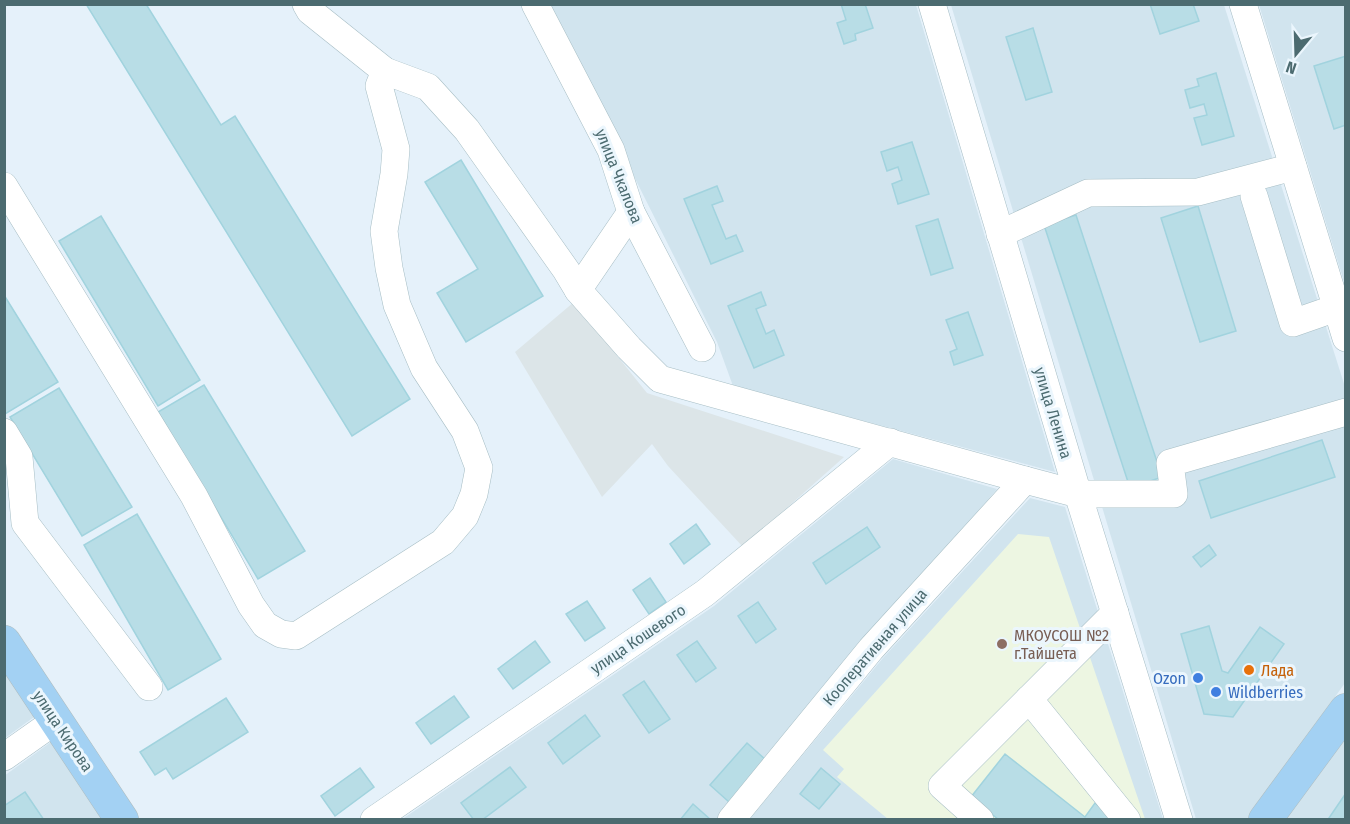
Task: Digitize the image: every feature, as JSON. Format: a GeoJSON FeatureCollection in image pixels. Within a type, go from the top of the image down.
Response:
{"type":"FeatureCollection","features":[{"type":"Feature","properties":{"kind":"main road","name":"улица Кирова"},"geometry":{"type":"LineString","coordinates":[[4,642],[122,819]]}},
{"type":"Feature","properties":{"kind":"main road"},"geometry":{"type":"LineString","coordinates":[[1266,819],[1346,710]]}},
{"type":"Feature","properties":{"kind":"street"},"geometry":{"type":"LineString","coordinates":[[306,4],[310,11],[385,71],[428,87],[466,130],[578,290],[660,379],[1078,494],[1174,494],[1170,463],[1346,412]]}},
{"type":"Feature","properties":{"kind":"street","name":"улица Чкалова"},"geometry":{"type":"LineString","coordinates":[[535,4],[611,150],[630,212],[702,348]]}},
{"type":"Feature","properties":{"kind":"street","name":"улица Ленина"},"geometry":{"type":"LineString","coordinates":[[932,4],[1078,494],[1179,819]]}},
{"type":"Feature","properties":{"kind":"street"},"geometry":{"type":"LineString","coordinates":[[1243,4],[1346,338]]}},
{"type":"Feature","properties":{"kind":"street"},"geometry":{"type":"LineString","coordinates":[[4,186],[194,496],[264,625],[282,634],[296,636],[443,542],[465,516],[474,494],[479,468],[465,431],[424,368],[396,305],[384,231],[396,149],[379,86],[385,71]]}},
{"type":"Feature","properties":{"kind":"street"},"geometry":{"type":"LineString","coordinates":[[1000,234],[1088,193],[1198,192],[1293,167]]}},
{"type":"Feature","properties":{"kind":"street"},"geometry":{"type":"LineString","coordinates":[[1254,196],[1293,323],[1336,308]]}},
{"type":"Feature","properties":{"kind":"street"},"geometry":{"type":"LineString","coordinates":[[578,290],[630,212]]}},
{"type":"Feature","properties":{"kind":"street"},"geometry":{"type":"LineString","coordinates":[[4,432],[19,457],[15,529],[149,687]]}},
{"type":"Feature","properties":{"kind":"street","name":"улица Кошевого"},"geometry":{"type":"LineString","coordinates":[[374,819],[705,593],[890,442]]}},
{"type":"Feature","properties":{"kind":"street","name":"Кооперативная улица"},"geometry":{"type":"LineString","coordinates":[[731,819],[871,649],[1025,480]]}},
{"type":"Feature","properties":{"kind":"street"},"geometry":{"type":"LineString","coordinates":[[980,819],[942,786],[1115,613]]}},
{"type":"Feature","properties":{"kind":"street"},"geometry":{"type":"LineString","coordinates":[[1029,699],[1127,819]]}},
{"type":"Feature","properties":{"kind":"street"},"geometry":{"type":"LineString","coordinates":[[4,757],[55,721]]}},
{"type":"Feature","properties":{"kind":"shaded area"},"geometry":{"type":"Polygon","coordinates":[[[548,5],[916,5],[1055,472],[733,386],[717,342],[548,5]]]}},
{"type":"Feature","properties":{"kind":"shaded area"},"geometry":{"type":"Polygon","coordinates":[[[951,5],[1224,5],[1346,390],[1345,683],[1247,819],[1196,819],[951,5]]]}},
{"type":"Feature","properties":{"kind":"shaded area"},"geometry":{"type":"Polygon","coordinates":[[[1259,5],[1345,5],[1345,285],[1259,5]]]}},
{"type":"Feature","properties":{"kind":"shaded area"},"geometry":{"type":"Polygon","coordinates":[[[574,302],[647,393],[844,457],[743,547],[668,466],[652,444],[602,497],[515,352],[574,302]]]}},
{"type":"Feature","properties":{"kind":"shaded area"},"geometry":{"type":"Polygon","coordinates":[[[893,459],[997,489],[717,819],[401,820],[714,606],[893,459]]]}},
{"type":"Feature","properties":{"kind":"shaded area","name":"МКОУСОШ №2 г.Тайшета"},"geometry":{"type":"Polygon","coordinates":[[[1030,498],[1065,507],[1163,819],[749,820],[883,658],[1030,498]]]}},
{"type":"Feature","properties":{"kind":"shaded area","name":"МКОУСОШ №2 г.Тайшета"},"geometry":{"type":"Polygon","coordinates":[[[1018,534],[1049,537],[1145,819],[888,819],[837,777],[844,769],[823,750],[1018,534]]]}},
{"type":"Feature","properties":{"kind":"shaded area"},"geometry":{"type":"Polygon","coordinates":[[[4,670],[34,717],[5,738],[4,738],[4,670]]]}},
{"type":"Feature","properties":{"kind":"shaded area"},"geometry":{"type":"Polygon","coordinates":[[[1345,736],[1345,819],[1284,819],[1345,736]]]}},
{"type":"Feature","properties":{"kind":"shaded area"},"geometry":{"type":"Polygon","coordinates":[[[51,742],[103,819],[5,819],[4,776],[51,742]]]}},
{"type":"Feature","properties":{"kind":"building"},"geometry":{"type":"Polygon","coordinates":[[[86,4],[146,4],[221,125],[235,116],[410,399],[352,436],[86,4]]]}},
{"type":"Feature","properties":{"kind":"building"},"geometry":{"type":"Polygon","coordinates":[[[841,4],[865,4],[873,28],[855,34],[856,40],[844,44],[837,23],[846,20],[841,4]]]}},
{"type":"Feature","properties":{"kind":"building"},"geometry":{"type":"Polygon","coordinates":[[[1150,4],[1193,4],[1199,21],[1160,34],[1150,4]]]}},
{"type":"Feature","properties":{"kind":"building"},"geometry":{"type":"Polygon","coordinates":[[[1033,28],[1052,92],[1026,100],[1006,37],[1033,28]]]}},
{"type":"Feature","properties":{"kind":"building"},"geometry":{"type":"Polygon","coordinates":[[[1346,56],[1346,125],[1334,129],[1314,66],[1346,56]]]}},
{"type":"Feature","properties":{"kind":"building"},"geometry":{"type":"Polygon","coordinates":[[[1216,73],[1234,136],[1202,145],[1194,118],[1207,115],[1204,104],[1190,108],[1185,90],[1199,86],[1197,79],[1216,73]]]}},
{"type":"Feature","properties":{"kind":"building"},"geometry":{"type":"Polygon","coordinates":[[[912,142],[929,194],[898,204],[892,184],[902,180],[898,167],[887,171],[881,152],[912,142]]]}},
{"type":"Feature","properties":{"kind":"building"},"geometry":{"type":"Polygon","coordinates":[[[461,160],[543,296],[466,342],[437,293],[478,269],[425,182],[461,160]]]}},
{"type":"Feature","properties":{"kind":"building"},"geometry":{"type":"Polygon","coordinates":[[[717,186],[723,201],[712,205],[726,239],[736,235],[743,251],[711,264],[684,199],[717,186]]]}},
{"type":"Feature","properties":{"kind":"building"},"geometry":{"type":"Polygon","coordinates":[[[1198,206],[1236,331],[1200,342],[1161,218],[1198,206]]]}},
{"type":"Feature","properties":{"kind":"building"},"geometry":{"type":"Polygon","coordinates":[[[1076,215],[1162,477],[1130,488],[1044,225],[1076,215]]]}},
{"type":"Feature","properties":{"kind":"building"},"geometry":{"type":"Polygon","coordinates":[[[101,216],[200,380],[158,406],[59,241],[101,216]]]}},
{"type":"Feature","properties":{"kind":"building"},"geometry":{"type":"Polygon","coordinates":[[[938,219],[953,268],[931,275],[916,226],[938,219]]]}},
{"type":"Feature","properties":{"kind":"building"},"geometry":{"type":"Polygon","coordinates":[[[761,292],[766,305],[756,309],[766,334],[774,330],[784,355],[754,368],[728,306],[761,292]]]}},
{"type":"Feature","properties":{"kind":"building"},"geometry":{"type":"Polygon","coordinates":[[[4,295],[58,382],[5,414],[4,412],[4,295]]]}},
{"type":"Feature","properties":{"kind":"building"},"geometry":{"type":"Polygon","coordinates":[[[968,312],[983,355],[954,365],[950,352],[957,349],[946,320],[968,312]]]}},
{"type":"Feature","properties":{"kind":"building"},"geometry":{"type":"Polygon","coordinates":[[[204,385],[305,551],[258,579],[158,412],[204,385]]]}},
{"type":"Feature","properties":{"kind":"building"},"geometry":{"type":"Polygon","coordinates":[[[59,388],[132,507],[82,536],[10,417],[59,388]]]}},
{"type":"Feature","properties":{"kind":"building"},"geometry":{"type":"Polygon","coordinates":[[[1322,440],[1335,477],[1211,518],[1199,481],[1322,440]]]}},
{"type":"Feature","properties":{"kind":"building"},"geometry":{"type":"Polygon","coordinates":[[[137,514],[221,659],[168,690],[84,545],[137,514]]]}},
{"type":"Feature","properties":{"kind":"building"},"geometry":{"type":"Polygon","coordinates":[[[696,524],[710,544],[684,564],[670,544],[696,524]]]}},
{"type":"Feature","properties":{"kind":"building"},"geometry":{"type":"Polygon","coordinates":[[[867,527],[880,547],[826,584],[813,563],[867,527]]]}},
{"type":"Feature","properties":{"kind":"building"},"geometry":{"type":"Polygon","coordinates":[[[1209,545],[1216,555],[1201,567],[1193,557],[1209,545]]]}},
{"type":"Feature","properties":{"kind":"building"},"geometry":{"type":"Polygon","coordinates":[[[650,578],[666,602],[649,614],[633,590],[650,578]]]}},
{"type":"Feature","properties":{"kind":"building"},"geometry":{"type":"Polygon","coordinates":[[[587,601],[605,628],[585,641],[566,614],[587,601]]]}},
{"type":"Feature","properties":{"kind":"building"},"geometry":{"type":"Polygon","coordinates":[[[758,602],[776,629],[756,643],[738,616],[758,602]]]}},
{"type":"Feature","properties":{"kind":"building"},"geometry":{"type":"Polygon","coordinates":[[[1209,626],[1222,671],[1228,673],[1260,627],[1284,644],[1233,717],[1204,714],[1181,634],[1209,626]]]}},
{"type":"Feature","properties":{"kind":"building"},"geometry":{"type":"Polygon","coordinates":[[[535,641],[550,662],[513,689],[498,669],[535,641]]]}},
{"type":"Feature","properties":{"kind":"building"},"geometry":{"type":"Polygon","coordinates":[[[697,641],[716,668],[696,682],[677,655],[697,641]]]}},
{"type":"Feature","properties":{"kind":"building"},"geometry":{"type":"Polygon","coordinates":[[[644,681],[670,719],[649,733],[623,695],[644,681]]]}},
{"type":"Feature","properties":{"kind":"building"},"geometry":{"type":"Polygon","coordinates":[[[454,696],[469,717],[431,744],[416,723],[454,696]]]}},
{"type":"Feature","properties":{"kind":"building"},"geometry":{"type":"Polygon","coordinates":[[[226,698],[248,732],[173,779],[166,768],[155,775],[140,752],[226,698]]]}},
{"type":"Feature","properties":{"kind":"building"},"geometry":{"type":"Polygon","coordinates":[[[585,715],[600,736],[563,764],[548,743],[585,715]]]}},
{"type":"Feature","properties":{"kind":"building"},"geometry":{"type":"Polygon","coordinates":[[[747,743],[766,760],[729,802],[710,785],[747,743]]]}},
{"type":"Feature","properties":{"kind":"building"},"geometry":{"type":"Polygon","coordinates":[[[1005,754],[1085,817],[1095,803],[1115,820],[999,820],[971,797],[1005,754]]]}},
{"type":"Feature","properties":{"kind":"building"},"geometry":{"type":"Polygon","coordinates":[[[510,767],[526,787],[482,820],[474,820],[461,803],[510,767]]]}},
{"type":"Feature","properties":{"kind":"building"},"geometry":{"type":"Polygon","coordinates":[[[360,768],[374,787],[335,816],[321,796],[360,768]]]}},
{"type":"Feature","properties":{"kind":"building"},"geometry":{"type":"Polygon","coordinates":[[[821,768],[840,784],[819,809],[800,794],[821,768]]]}},
{"type":"Feature","properties":{"kind":"building"},"geometry":{"type":"Polygon","coordinates":[[[25,792],[44,820],[5,820],[4,806],[25,792]]]}},
{"type":"Feature","properties":{"kind":"building"},"geometry":{"type":"Polygon","coordinates":[[[1346,793],[1346,820],[1331,820],[1329,818],[1346,793]]]}},
{"type":"Feature","properties":{"kind":"building"},"geometry":{"type":"Polygon","coordinates":[[[693,804],[711,820],[680,820],[693,804]]]}},
{"type":"Feature","properties":{"kind":"place","name":"МКОУСОШ №2 г.Тайшета"},"geometry":{"type":"Point","coordinates":[1002,644]}},
{"type":"Feature","properties":{"kind":"place","name":"Лада"},"geometry":{"type":"Point","coordinates":[1249,670]}},
{"type":"Feature","properties":{"kind":"place","name":"Ozon"},"geometry":{"type":"Point","coordinates":[1198,678]}},
{"type":"Feature","properties":{"kind":"place","name":"Wildberries"},"geometry":{"type":"Point","coordinates":[1216,692]}}]}
